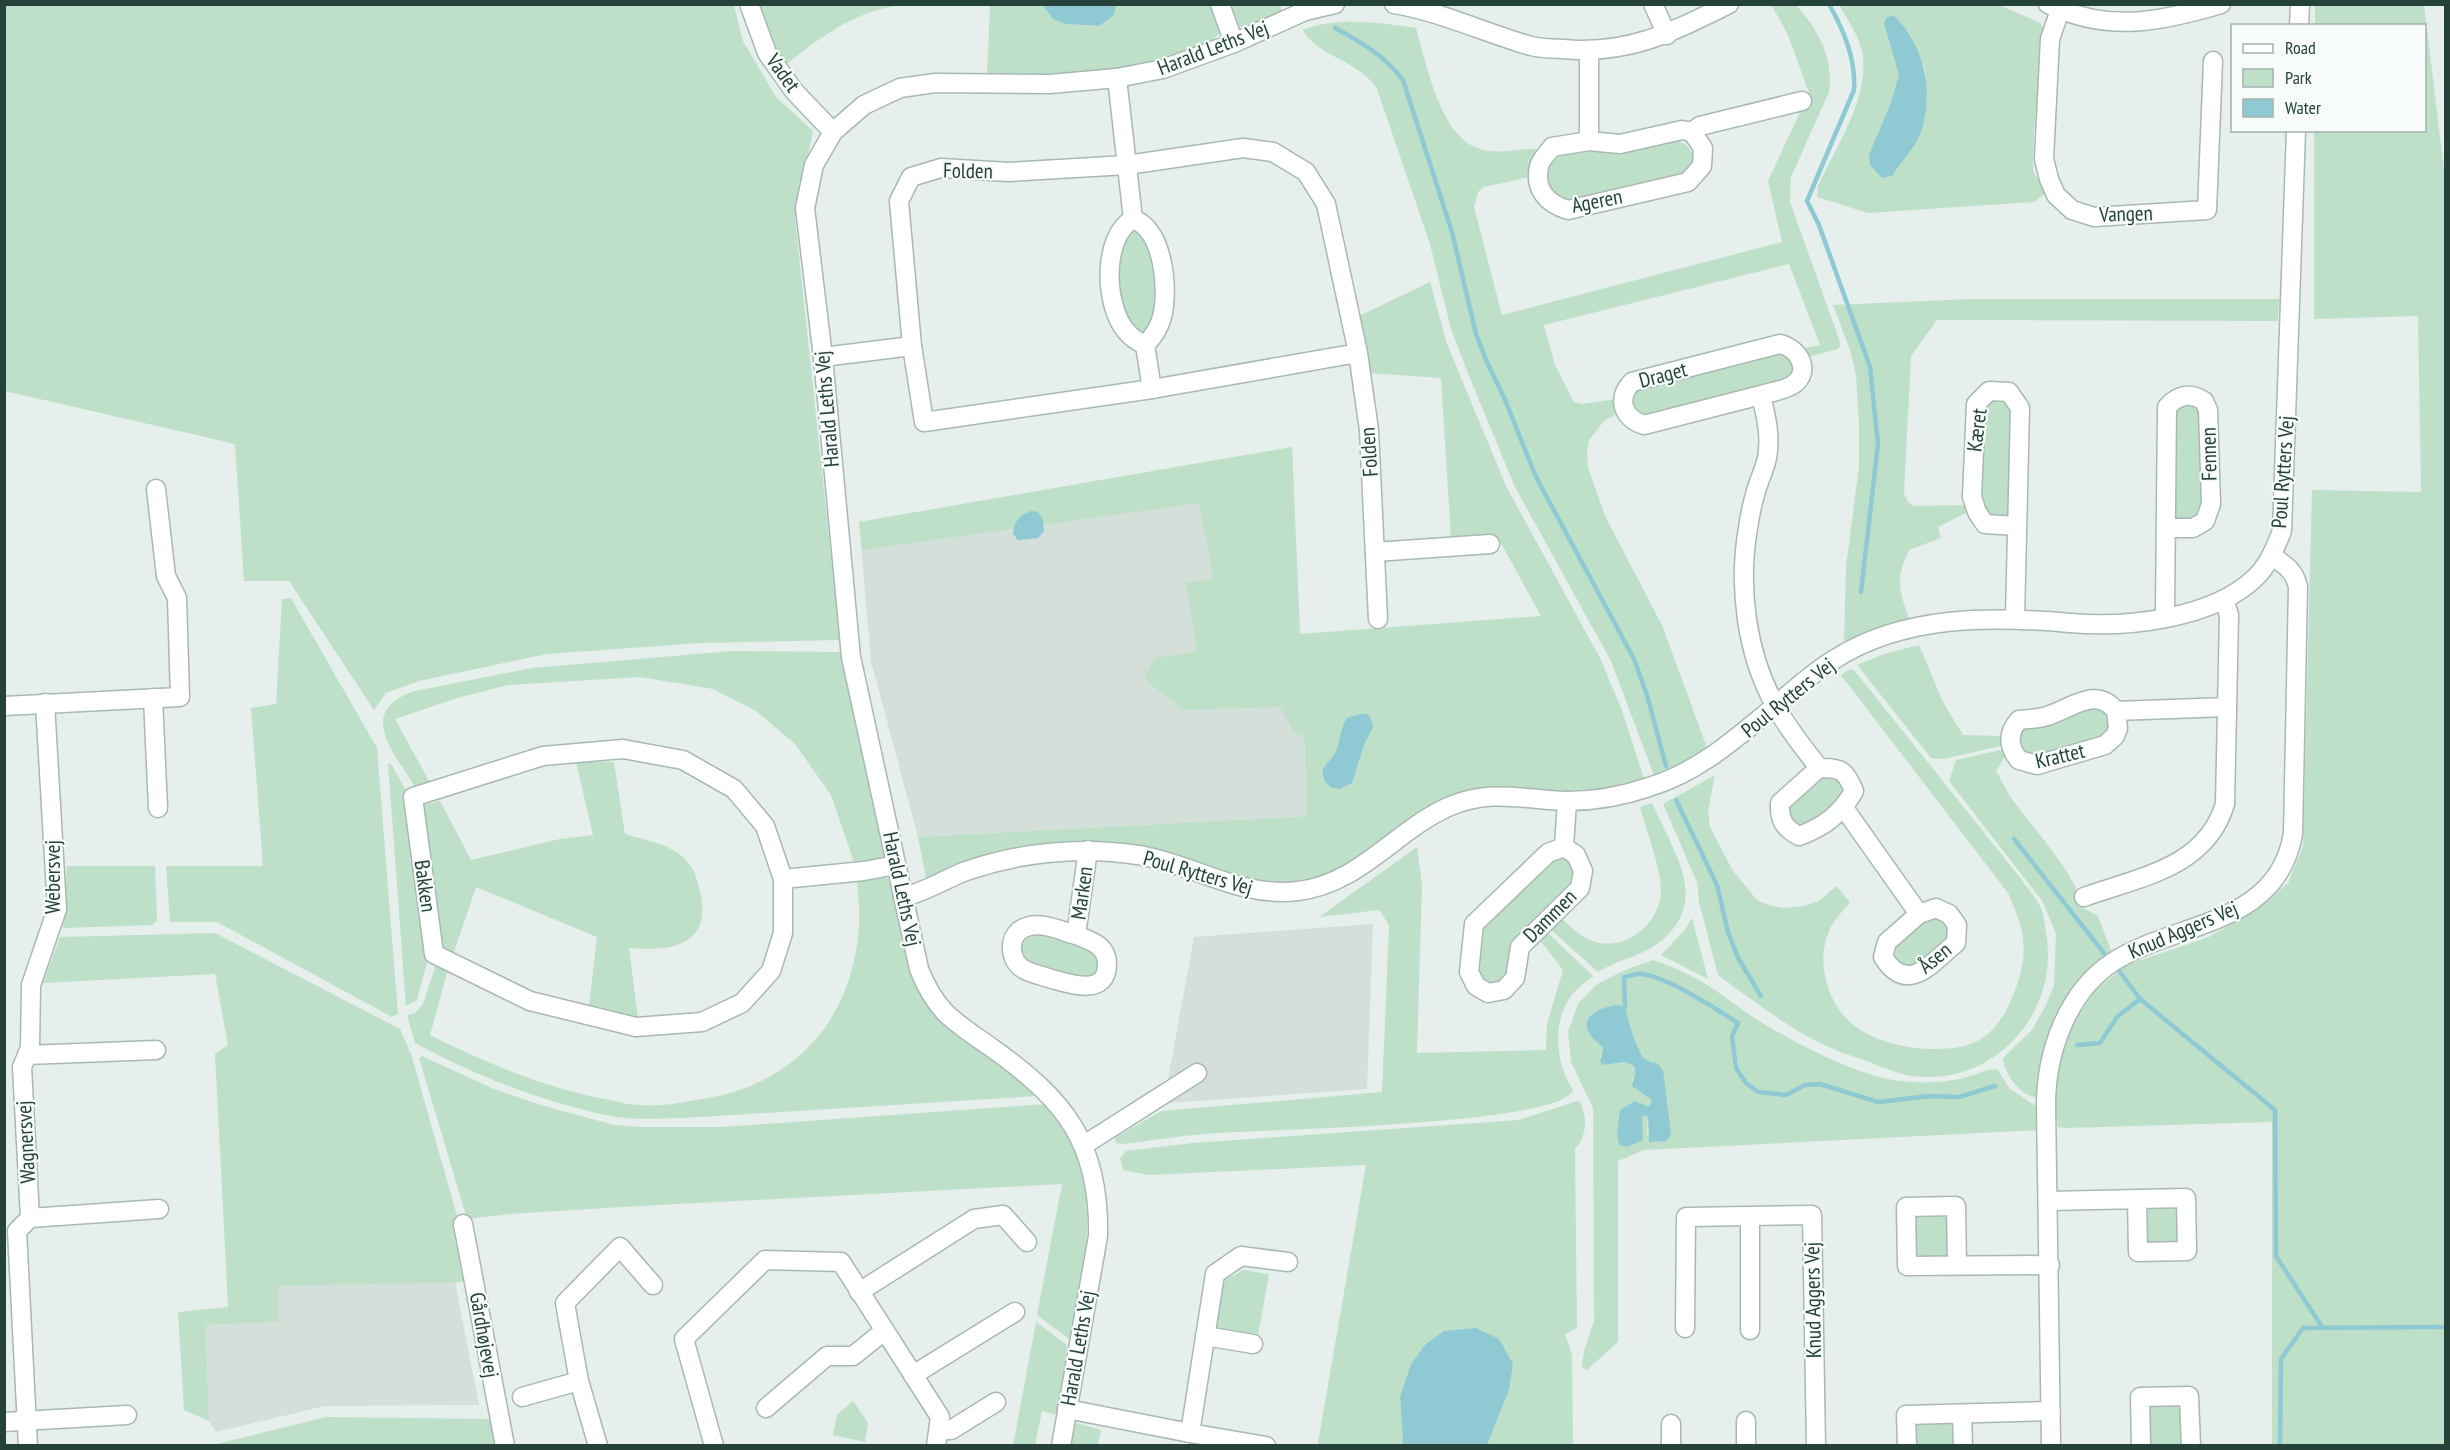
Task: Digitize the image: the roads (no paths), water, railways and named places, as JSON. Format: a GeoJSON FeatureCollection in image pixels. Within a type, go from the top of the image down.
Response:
{"type":"FeatureCollection","features":[{"type":"Feature","properties":{"kind":"street","name":"Vadet"},"geometry":{"type":"LineString","coordinates":[[749,4],[767,53],[794,91],[833,132]]}},
{"type":"Feature","properties":{"kind":"street"},"geometry":{"type":"LineString","coordinates":[[1220,4],[1234,42]]}},
{"type":"Feature","properties":{"kind":"street","name":"Harald Leths Vej"},"geometry":{"type":"LineString","coordinates":[[1061,1446],[1098,1236],[1098,1208],[1093,1177],[1084,1145],[1070,1119],[1026,1073],[939,1009],[928,992],[919,969],[850,657],[823,357],[805,208],[814,165],[833,132],[864,105],[900,88],[934,83],[1050,84],[1117,78],[1163,69],[1234,42],[1305,10],[1335,4]]}},
{"type":"Feature","properties":{"kind":"street"},"geometry":{"type":"LineString","coordinates":[[1394,4],[1438,15],[1533,46],[1589,52],[1629,46],[1667,35],[1729,4]]}},
{"type":"Feature","properties":{"kind":"street"},"geometry":{"type":"LineString","coordinates":[[1653,4],[1667,35]]}},
{"type":"Feature","properties":{"kind":"street"},"geometry":{"type":"LineString","coordinates":[[2054,7],[2101,22],[2142,22],[2192,13],[2221,4]]}},
{"type":"Feature","properties":{"kind":"street"},"geometry":{"type":"LineString","coordinates":[[2299,24],[2300,4]]}},
{"type":"Feature","properties":{"kind":"street","name":"Vangen"},"geometry":{"type":"LineString","coordinates":[[2054,7],[2050,39],[2044,159],[2056,195],[2072,210],[2094,217],[2207,210],[2213,61]]}},
{"type":"Feature","properties":{"kind":"street"},"geometry":{"type":"LineString","coordinates":[[1589,52],[1590,141]]}},
{"type":"Feature","properties":{"kind":"street"},"geometry":{"type":"LineString","coordinates":[[1117,78],[1133,219]]}},
{"type":"Feature","properties":{"kind":"street","name":"Ageren"},"geometry":{"type":"LineString","coordinates":[[1692,132],[1700,126],[1802,101]]}},
{"type":"Feature","properties":{"kind":"street","name":"Ageren"},"geometry":{"type":"LineString","coordinates":[[1682,130],[1692,132],[1703,148],[1702,165],[1688,182],[1568,210],[1553,205],[1539,188],[1539,166],[1552,147],[1590,141],[1620,144],[1682,130]]}},
{"type":"Feature","properties":{"kind":"street","name":"Poul Rytters Vej"},"geometry":{"type":"LineString","coordinates":[[903,897],[961,873],[1001,860],[1041,852],[1088,850],[1138,855],[1179,864],[1240,888],[1265,892],[1300,891],[1352,874],[1422,821],[1451,806],[1480,797],[1510,795],[1567,801],[1609,798],[1652,787],[1692,769],[1728,746],[1834,659],[1868,642],[1933,624],[1959,620],[2015,618],[2105,625],[2166,617],[2224,599],[2257,576],[2272,556],[2282,531],[2296,132]]}},
{"type":"Feature","properties":{"kind":"street","name":"Folden"},"geometry":{"type":"LineString","coordinates":[[1358,353],[1152,389],[924,422],[912,346],[899,201],[911,177],[941,168],[1009,172],[1126,165],[1243,148],[1273,152],[1306,172],[1326,204],[1358,353],[1369,430],[1378,618]]}},
{"type":"Feature","properties":{"kind":"street"},"geometry":{"type":"LineString","coordinates":[[1133,219],[1146,226],[1154,240],[1164,271],[1165,303],[1162,320],[1155,334],[1145,345]]}},
{"type":"Feature","properties":{"kind":"street"},"geometry":{"type":"LineString","coordinates":[[1133,219],[1125,224],[1116,235],[1110,259],[1110,283],[1116,310],[1126,331],[1145,345],[1152,389]]}},
{"type":"Feature","properties":{"kind":"street","name":"Draget"},"geometry":{"type":"LineString","coordinates":[[1780,344],[1792,348],[1801,361],[1802,369],[1797,382],[1792,386],[1761,395],[1644,424],[1630,418],[1623,406],[1625,391],[1632,382],[1780,344]]}},
{"type":"Feature","properties":{"kind":"street"},"geometry":{"type":"LineString","coordinates":[[823,357],[912,346]]}},
{"type":"Feature","properties":{"kind":"street","name":"Kæret"},"geometry":{"type":"LineString","coordinates":[[2015,618],[2020,408],[2009,392],[1989,391],[1976,404],[1972,497],[1977,512],[1985,524],[2016,526]]}},
{"type":"Feature","properties":{"kind":"street"},"geometry":{"type":"LineString","coordinates":[[1761,395],[1768,422],[1767,459],[1756,490],[1748,527],[1743,587],[1746,617],[1754,651],[1775,706],[1819,768]]}},
{"type":"Feature","properties":{"kind":"street","name":"Fennen"},"geometry":{"type":"LineString","coordinates":[[2166,528],[2193,528],[2205,521],[2211,504],[2208,410],[2204,401],[2189,395],[2181,396],[2167,407],[2166,528],[2166,617]]}},
{"type":"Feature","properties":{"kind":"street"},"geometry":{"type":"LineString","coordinates":[[4,706],[180,697],[177,598],[166,576],[156,489]]}},
{"type":"Feature","properties":{"kind":"street"},"geometry":{"type":"LineString","coordinates":[[1375,552],[1490,544]]}},
{"type":"Feature","properties":{"kind":"street","name":"Knud Aggers Vej"},"geometry":{"type":"LineString","coordinates":[[2051,1446],[2046,1082],[2057,1038],[2077,1000],[2098,975],[2131,952],[2216,921],[2252,900],[2281,872],[2291,848],[2294,815],[2298,587],[2294,574],[2286,565],[2272,556]]}},
{"type":"Feature","properties":{"kind":"street"},"geometry":{"type":"LineString","coordinates":[[2084,897],[2164,869],[2203,843],[2219,823],[2225,804],[2229,615],[2224,599]]}},
{"type":"Feature","properties":{"kind":"street","name":"Krattet"},"geometry":{"type":"LineString","coordinates":[[2116,711],[2118,728],[2115,736],[2105,745],[2037,765],[2026,764],[2019,760],[2010,745],[2011,733],[2019,720],[2047,716],[2094,697],[2104,699],[2116,711],[2227,707]]}},
{"type":"Feature","properties":{"kind":"street"},"geometry":{"type":"LineString","coordinates":[[153,698],[158,808]]}},
{"type":"Feature","properties":{"kind":"street","name":"Webersvej"},"geometry":{"type":"LineString","coordinates":[[21,1060],[31,985],[57,909],[45,703]]}},
{"type":"Feature","properties":{"kind":"street","name":"Bakken"},"geometry":{"type":"LineString","coordinates":[[623,748],[683,759],[734,789],[765,826],[783,879],[783,933],[771,971],[742,1003],[702,1022],[636,1027],[530,1001],[434,954],[413,797],[543,756],[623,748]]}},
{"type":"Feature","properties":{"kind":"street"},"geometry":{"type":"LineString","coordinates":[[1835,767],[1848,776],[1854,791],[1845,808],[1799,836],[1788,830],[1780,817],[1780,803],[1819,768],[1835,767]]}},
{"type":"Feature","properties":{"kind":"street"},"geometry":{"type":"LineString","coordinates":[[1563,847],[1567,801]]}},
{"type":"Feature","properties":{"kind":"street","name":"Åsen"},"geometry":{"type":"LineString","coordinates":[[1845,808],[1919,914]]}},
{"type":"Feature","properties":{"kind":"street","name":"Dammen"},"geometry":{"type":"LineString","coordinates":[[1563,847],[1575,855],[1583,871],[1580,888],[1520,947],[1515,978],[1510,984],[1504,990],[1488,993],[1476,986],[1469,972],[1474,924],[1548,853],[1563,847]]}},
{"type":"Feature","properties":{"kind":"street","name":"Marken"},"geometry":{"type":"LineString","coordinates":[[1076,935],[1088,850]]}},
{"type":"Feature","properties":{"kind":"street"},"geometry":{"type":"LineString","coordinates":[[783,879],[864,872],[896,865]]}},
{"type":"Feature","properties":{"kind":"street","name":"Marken"},"geometry":{"type":"LineString","coordinates":[[1038,924],[1076,935],[1098,943],[1106,953],[1107,966],[1102,978],[1092,986],[1080,988],[1023,969],[1014,960],[1011,947],[1015,935],[1025,926],[1038,924]]}},
{"type":"Feature","properties":{"kind":"street"},"geometry":{"type":"LineString","coordinates":[[21,1060],[156,1050]]}},
{"type":"Feature","properties":{"kind":"street","name":"Wagnersvej"},"geometry":{"type":"LineString","coordinates":[[21,1060],[30,1218],[17,1231],[28,1446]]}},
{"type":"Feature","properties":{"kind":"street"},"geometry":{"type":"LineString","coordinates":[[1084,1145],[1197,1073]]}},
{"type":"Feature","properties":{"kind":"street"},"geometry":{"type":"LineString","coordinates":[[2049,1201],[2137,1199]]}},
{"type":"Feature","properties":{"kind":"street"},"geometry":{"type":"LineString","coordinates":[[30,1218],[159,1209]]}},
{"type":"Feature","properties":{"kind":"street"},"geometry":{"type":"LineString","coordinates":[[859,1292],[974,1219],[1003,1215],[1027,1242]]}},
{"type":"Feature","properties":{"kind":"street","name":"Knud Aggers Vej"},"geometry":{"type":"LineString","coordinates":[[1685,1328],[1686,1217],[1812,1215],[1816,1446]]}},
{"type":"Feature","properties":{"kind":"street"},"geometry":{"type":"LineString","coordinates":[[1750,1217],[1750,1330]]}},
{"type":"Feature","properties":{"kind":"street","name":"Gårdhøjevej"},"geometry":{"type":"LineString","coordinates":[[464,1224],[505,1446]]}},
{"type":"Feature","properties":{"kind":"street"},"geometry":{"type":"LineString","coordinates":[[598,1446],[579,1381],[565,1303],[620,1247],[653,1285]]}},
{"type":"Feature","properties":{"kind":"street"},"geometry":{"type":"LineString","coordinates":[[1190,1433],[1215,1274],[1241,1256],[1288,1262]]}},
{"type":"Feature","properties":{"kind":"street"},"geometry":{"type":"LineString","coordinates":[[714,1446],[684,1339],[765,1260],[841,1262],[940,1417],[937,1438]]}},
{"type":"Feature","properties":{"kind":"street"},"geometry":{"type":"LineString","coordinates":[[1957,1266],[2050,1265]]}},
{"type":"Feature","properties":{"kind":"street"},"geometry":{"type":"LineString","coordinates":[[913,1375],[1015,1312]]}},
{"type":"Feature","properties":{"kind":"street"},"geometry":{"type":"LineString","coordinates":[[766,1408],[826,1356],[853,1356],[884,1331]]}},
{"type":"Feature","properties":{"kind":"street"},"geometry":{"type":"LineString","coordinates":[[1205,1336],[1253,1344]]}},
{"type":"Feature","properties":{"kind":"street"},"geometry":{"type":"LineString","coordinates":[[522,1397],[579,1381]]}},
{"type":"Feature","properties":{"kind":"street"},"geometry":{"type":"LineString","coordinates":[[2141,1446],[2140,1397],[2189,1396],[2191,1446]]}},
{"type":"Feature","properties":{"kind":"street"},"geometry":{"type":"LineString","coordinates":[[937,1438],[996,1402]]}},
{"type":"Feature","properties":{"kind":"street"},"geometry":{"type":"LineString","coordinates":[[1067,1408],[1266,1446]]}},
{"type":"Feature","properties":{"kind":"street"},"geometry":{"type":"LineString","coordinates":[[1907,1446],[1906,1415],[2051,1411]]}},
{"type":"Feature","properties":{"kind":"street"},"geometry":{"type":"LineString","coordinates":[[1962,1414],[1963,1446]]}},
{"type":"Feature","properties":{"kind":"street"},"geometry":{"type":"LineString","coordinates":[[4,1422],[127,1415]]}},
{"type":"Feature","properties":{"kind":"street"},"geometry":{"type":"LineString","coordinates":[[1746,1422],[1746,1446]]}},
{"type":"Feature","properties":{"kind":"street"},"geometry":{"type":"LineString","coordinates":[[1671,1424],[1671,1446]]}},
{"type":"Feature","properties":{"kind":"water"},"geometry":{"type":"Polygon","coordinates":[[[1043,5],[1116,5],[1114,15],[1099,26],[1066,24],[1053,19],[1043,5]]]}},
{"type":"Feature","properties":{"kind":"water"},"geometry":{"type":"Polygon","coordinates":[[[1894,16],[1913,40],[1919,54],[1924,68],[1927,99],[1922,129],[1916,141],[1892,176],[1882,178],[1870,165],[1869,155],[1890,105],[1899,75],[1884,24],[1887,17],[1894,16]]]}},
{"type":"Feature","properties":{"kind":"water"},"geometry":{"type":"Polygon","coordinates":[[[1031,511],[1038,512],[1043,520],[1044,531],[1038,538],[1018,540],[1013,534],[1016,522],[1031,511]]]}},
{"type":"Feature","properties":{"kind":"water"},"geometry":{"type":"Polygon","coordinates":[[[1367,714],[1371,718],[1373,727],[1364,745],[1352,783],[1340,789],[1332,788],[1324,780],[1323,770],[1336,751],[1347,718],[1367,714]]]}},
{"type":"Feature","properties":{"kind":"water"},"geometry":{"type":"Polygon","coordinates":[[[1617,1005],[1625,1007],[1644,1058],[1649,1062],[1657,1063],[1663,1070],[1671,1135],[1666,1141],[1649,1142],[1648,1117],[1645,1115],[1642,1117],[1643,1140],[1627,1147],[1619,1145],[1617,1135],[1620,1110],[1635,1101],[1649,1107],[1652,1100],[1632,1086],[1634,1066],[1624,1062],[1604,1065],[1600,1062],[1603,1048],[1591,1036],[1587,1027],[1589,1017],[1594,1013],[1617,1005]]]}},
{"type":"Feature","properties":{"kind":"water"},"geometry":{"type":"Polygon","coordinates":[[[1476,1328],[1499,1339],[1513,1364],[1509,1390],[1487,1445],[1403,1445],[1400,1397],[1411,1364],[1425,1345],[1444,1331],[1476,1328]]]}},
{"type":"Feature","properties":{"kind":"waterway"},"geometry":{"type":"LineString","coordinates":[[1829,4],[1840,24],[1851,56],[1854,90],[1807,201],[1819,225],[1870,367],[1878,444],[1861,592]]}},
{"type":"Feature","properties":{"kind":"waterway"},"geometry":{"type":"LineString","coordinates":[[1335,28],[1363,44],[1396,71],[1403,80],[1452,232],[1476,334],[1536,477],[1634,659],[1647,695],[1666,766]]}},
{"type":"Feature","properties":{"kind":"waterway"},"geometry":{"type":"LineString","coordinates":[[1676,800],[1717,885],[1728,932],[1738,958],[1761,996]]}},
{"type":"Feature","properties":{"kind":"waterway"},"geometry":{"type":"LineString","coordinates":[[2014,839],[2104,953]]}},
{"type":"Feature","properties":{"kind":"waterway"},"geometry":{"type":"LineString","coordinates":[[2120,972],[2140,999],[2275,1110],[2276,1256],[2322,1327]]}},
{"type":"Feature","properties":{"kind":"waterway"},"geometry":{"type":"LineString","coordinates":[[1625,1007],[1624,977],[1642,974],[1678,987],[1738,1023],[1732,1036],[1736,1068],[1746,1083],[1758,1092],[1786,1095],[1805,1085],[1820,1084],[1878,1102],[1930,1096],[1959,1097],[1995,1086]]}},
{"type":"Feature","properties":{"kind":"waterway"},"geometry":{"type":"LineString","coordinates":[[2077,1045],[2100,1043],[2117,1017],[2140,999]]}},
{"type":"Feature","properties":{"kind":"waterway"},"geometry":{"type":"LineString","coordinates":[[2280,1446],[2281,1359],[2303,1328],[2442,1327]]}}]}
